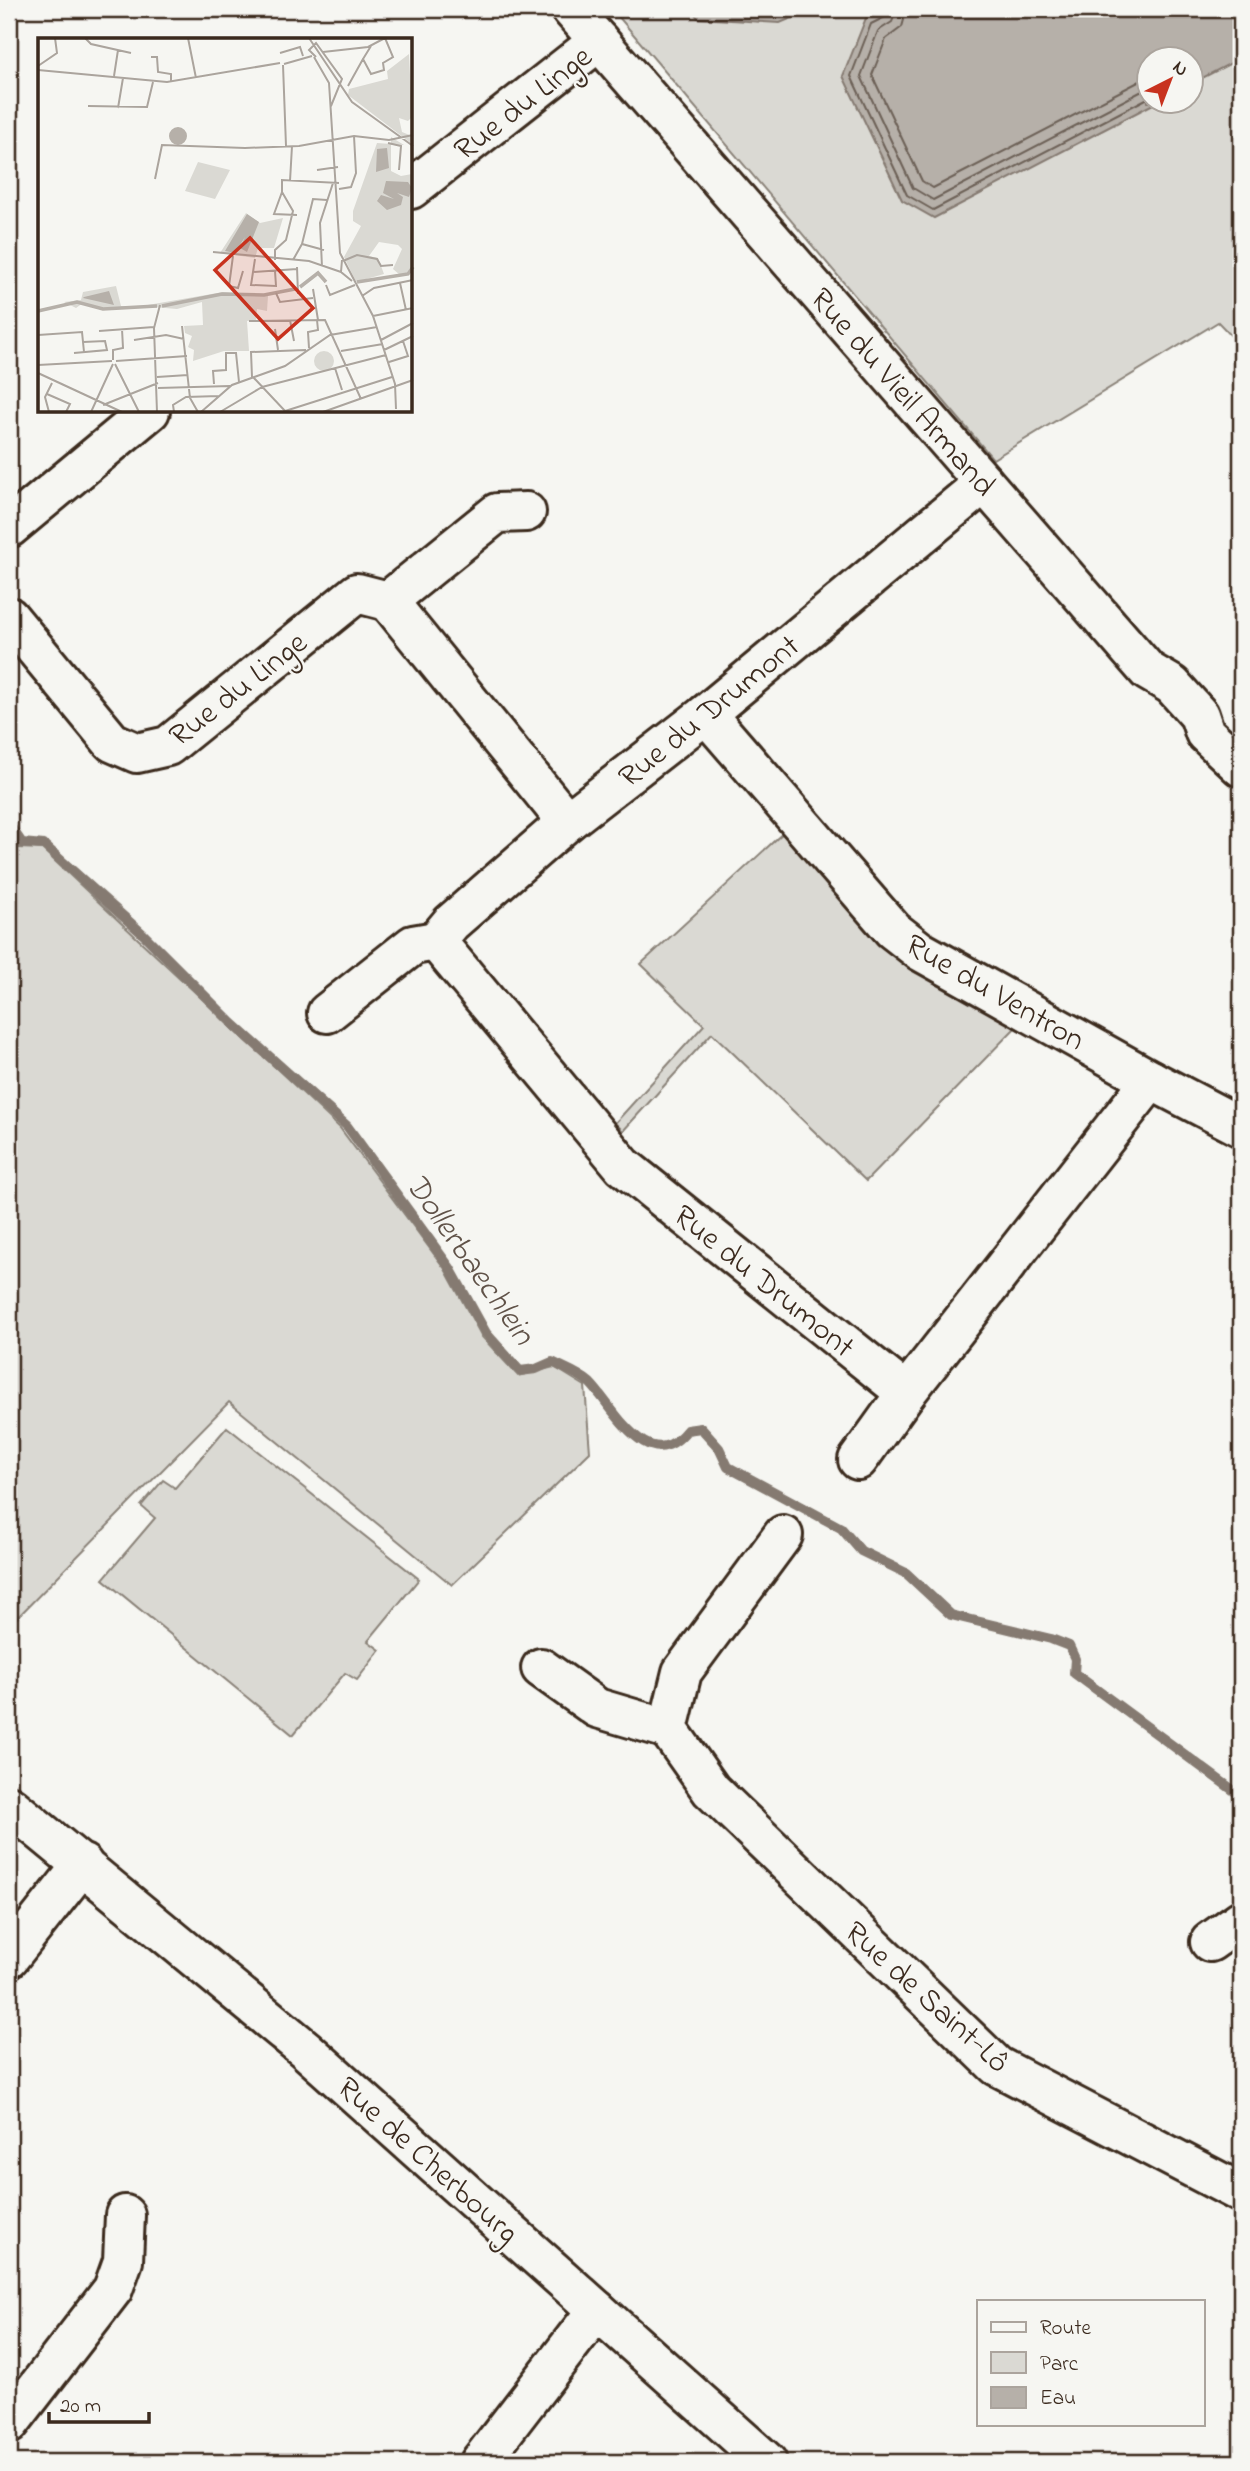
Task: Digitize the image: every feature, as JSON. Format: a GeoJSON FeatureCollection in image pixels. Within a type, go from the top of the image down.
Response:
{"type":"FeatureCollection","features":[{"type":"Feature","properties":{"kind":"street","name":"Rue du Vieil Armand"},"geometry":{"type":"LineString","coordinates":[[571,9],[1148,671],[1172,685],[1199,715],[1205,733],[1241,767]]}},
{"type":"Feature","properties":{"kind":"street","name":"Rue du Linge"},"geometry":{"type":"LineString","coordinates":[[413,187],[599,41]]}},
{"type":"Feature","properties":{"kind":"street"},"geometry":{"type":"LineString","coordinates":[[9,528],[148,413]]}},
{"type":"Feature","properties":{"kind":"street","name":"Rue du Drumont"},"geometry":{"type":"LineString","coordinates":[[327,1013],[413,945],[436,941],[451,923],[567,822],[706,713],[984,483]]}},
{"type":"Feature","properties":{"kind":"street"},"geometry":{"type":"LineString","coordinates":[[526,512],[497,513],[388,601],[567,822]]}},
{"type":"Feature","properties":{"kind":"street","name":"Rue du Linge"},"geometry":{"type":"LineString","coordinates":[[9,617],[112,742],[137,753],[169,746],[357,593],[388,601]]}},
{"type":"Feature","properties":{"kind":"street","name":"Rue du Ventron"},"geometry":{"type":"LineString","coordinates":[[706,713],[893,930],[920,951],[1151,1080],[1241,1126]]}},
{"type":"Feature","properties":{"kind":"street","name":"Rue du Drumont"},"geometry":{"type":"LineString","coordinates":[[436,941],[623,1167],[906,1393]]}},
{"type":"Feature","properties":{"kind":"street"},"geometry":{"type":"LineString","coordinates":[[858,1460],[906,1393],[1151,1080]]}},
{"type":"Feature","properties":{"kind":"street"},"geometry":{"type":"LineString","coordinates":[[541,1668],[597,1708],[668,1729],[682,1672],[783,1535]]}},
{"type":"Feature","properties":{"kind":"street","name":"Rue de Saint-Lô"},"geometry":{"type":"LineString","coordinates":[[668,1729],[711,1790],[997,2066],[1241,2193]]}},
{"type":"Feature","properties":{"kind":"street","name":"Rue de Cherbourg"},"geometry":{"type":"LineString","coordinates":[[9,1805],[305,2049],[767,2462]]}},
{"type":"Feature","properties":{"kind":"street"},"geometry":{"type":"LineString","coordinates":[[9,1958],[83,1864]]}},
{"type":"Feature","properties":{"kind":"street"},"geometry":{"type":"LineString","coordinates":[[1210,1942],[1241,1920]]}},
{"type":"Feature","properties":{"kind":"street"},"geometry":{"type":"LineString","coordinates":[[9,2424],[113,2288],[122,2260],[125,2215]]}},
{"type":"Feature","properties":{"kind":"street"},"geometry":{"type":"LineString","coordinates":[[480,2462],[597,2310]]}},
{"type":"Feature","properties":{"kind":"green space"},"geometry":{"type":"Polygon","coordinates":[[[612,9],[1241,9],[1241,346],[1218,322],[993,459],[612,9]]]}},
{"type":"Feature","properties":{"kind":"green space"},"geometry":{"type":"Polygon","coordinates":[[[785,831],[899,961],[1016,1027],[866,1181],[712,1033],[623,1131],[615,1123],[704,1025],[641,964],[785,831]]]}},
{"type":"Feature","properties":{"kind":"green space"},"geometry":{"type":"Polygon","coordinates":[[[9,833],[19,848],[42,849],[340,1128],[445,1269],[482,1337],[518,1376],[554,1367],[585,1386],[590,1452],[452,1585],[229,1402],[9,1626],[9,833]]]}},
{"type":"Feature","properties":{"kind":"green space"},"geometry":{"type":"Polygon","coordinates":[[[227,1427],[419,1579],[368,1641],[380,1650],[357,1680],[345,1673],[293,1735],[103,1579],[155,1518],[141,1506],[163,1480],[175,1488],[227,1427]]]}},
{"type":"Feature","properties":{"kind":"water"},"geometry":{"type":"Polygon","coordinates":[[[691,9],[813,9],[780,23],[698,18],[691,9]]]}},
{"type":"Feature","properties":{"kind":"water"},"geometry":{"type":"Polygon","coordinates":[[[888,9],[1241,9],[1241,58],[1204,77],[1204,46],[1134,46],[1134,114],[934,218],[902,200],[843,76],[866,18],[888,9]]]}},
{"type":"Feature","properties":{"kind":"waterway","name":"Dollerbaechlein"},"geometry":{"type":"LineString","coordinates":[[9,824],[22,843],[44,845],[144,935],[232,1023],[347,1126],[450,1268],[486,1333],[520,1371],[536,1369],[552,1362],[577,1374],[590,1383],[621,1421],[645,1443],[659,1447],[673,1443],[687,1430],[701,1428],[719,1448],[728,1467],[841,1528],[861,1551],[906,1573],[951,1615],[1051,1639],[1069,1646],[1075,1659],[1074,1673],[1241,1796]]}}]}
